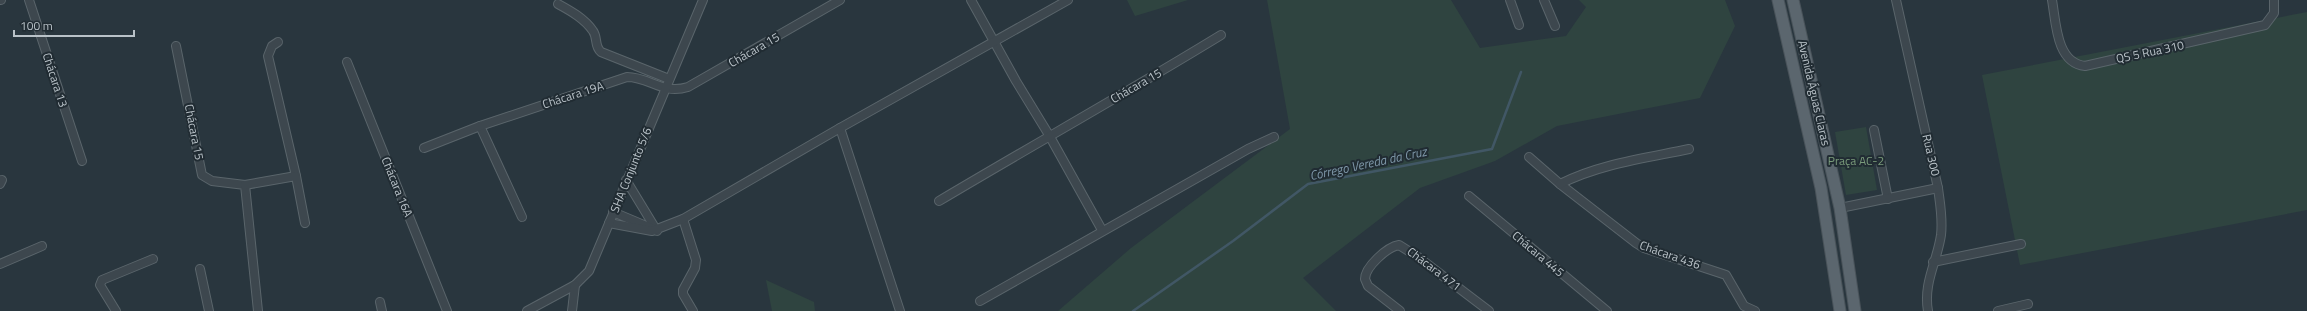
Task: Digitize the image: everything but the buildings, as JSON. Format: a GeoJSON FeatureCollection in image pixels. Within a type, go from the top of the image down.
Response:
{"type":"FeatureCollection","features":[{"type":"Feature","properties":{"kind":"main road","name":"Avenida Águas Claras"},"geometry":{"type":"LineString","coordinates":[[1778,0],[1821,188],[1837,281],[1840,311]]}},
{"type":"Feature","properties":{"kind":"main road","name":"Avenida Águas Claras"},"geometry":{"type":"LineString","coordinates":[[1793,0],[1840,208],[1855,311]]}},
{"type":"Feature","properties":{"kind":"main road"},"geometry":{"type":"LineString","coordinates":[[1837,281],[1851,279]]}},
{"type":"Feature","properties":{"kind":"street","name":"Chácara 13"},"geometry":{"type":"LineString","coordinates":[[29,0],[82,161]]}},
{"type":"Feature","properties":{"kind":"street","name":"SHA Conjunto 5/6"},"geometry":{"type":"LineString","coordinates":[[526,311],[575,285],[589,271],[703,0]]}},
{"type":"Feature","properties":{"kind":"street","name":"Chácara 15"},"geometry":{"type":"LineString","coordinates":[[665,89],[677,90],[698,82],[840,0]]}},
{"type":"Feature","properties":{"kind":"street"},"geometry":{"type":"LineString","coordinates":[[971,0],[1016,81],[1050,135],[1102,230]]}},
{"type":"Feature","properties":{"kind":"street"},"geometry":{"type":"LineString","coordinates":[[608,223],[657,231],[683,219],[840,128],[1068,0]]}},
{"type":"Feature","properties":{"kind":"street"},"geometry":{"type":"LineString","coordinates":[[1510,0],[1519,25]]}},
{"type":"Feature","properties":{"kind":"street"},"geometry":{"type":"LineString","coordinates":[[1544,0],[1555,26]]}},
{"type":"Feature","properties":{"kind":"street","name":"Rua 300"},"geometry":{"type":"LineString","coordinates":[[1896,0],[1938,188],[1942,218],[1940,236],[1926,290],[1928,311]]}},
{"type":"Feature","properties":{"kind":"street","name":"QS 5 Rua 310"},"geometry":{"type":"LineString","coordinates":[[2052,0],[2065,55],[2074,64],[2085,66],[2265,25],[2274,13],[2274,0]]}},
{"type":"Feature","properties":{"kind":"street"},"geometry":{"type":"LineString","coordinates":[[558,4],[579,16],[593,30],[596,46],[601,52],[669,79]]}},
{"type":"Feature","properties":{"kind":"street","name":"Chácara 15"},"geometry":{"type":"LineString","coordinates":[[939,201],[1050,135],[1141,84],[1221,35]]}},
{"type":"Feature","properties":{"kind":"street"},"geometry":{"type":"LineString","coordinates":[[278,42],[272,46],[268,56],[296,176],[305,223]]}},
{"type":"Feature","properties":{"kind":"street","name":"Chácara 15"},"geometry":{"type":"LineString","coordinates":[[176,46],[202,175],[212,181],[245,184],[296,176]]}},
{"type":"Feature","properties":{"kind":"street","name":"Chácara 16A"},"geometry":{"type":"LineString","coordinates":[[347,62],[447,311]]}},
{"type":"Feature","properties":{"kind":"street","name":"Chácara 19A"},"geometry":{"type":"LineString","coordinates":[[424,148],[480,126],[627,77],[635,78],[665,89]]}},
{"type":"Feature","properties":{"kind":"street"},"geometry":{"type":"LineString","coordinates":[[480,126],[522,216]]}},
{"type":"Feature","properties":{"kind":"street"},"geometry":{"type":"LineString","coordinates":[[840,128],[900,311]]}},
{"type":"Feature","properties":{"kind":"street"},"geometry":{"type":"LineString","coordinates":[[1874,130],[1888,199]]}},
{"type":"Feature","properties":{"kind":"street"},"geometry":{"type":"LineString","coordinates":[[980,301],[1102,230],[1248,149],[1274,137]]}},
{"type":"Feature","properties":{"kind":"street"},"geometry":{"type":"LineString","coordinates":[[1560,184],[1623,162],[1689,149]]}},
{"type":"Feature","properties":{"kind":"street","name":"Chácara 436"},"geometry":{"type":"LineString","coordinates":[[1529,157],[1560,184],[1640,246],[1726,275],[1744,306],[1755,311]]}},
{"type":"Feature","properties":{"kind":"street"},"geometry":{"type":"LineString","coordinates":[[626,180],[657,231]]}},
{"type":"Feature","properties":{"kind":"street"},"geometry":{"type":"LineString","coordinates":[[245,184],[258,311]]}},
{"type":"Feature","properties":{"kind":"street"},"geometry":{"type":"LineString","coordinates":[[1840,208],[1938,188]]}},
{"type":"Feature","properties":{"kind":"street","name":"Chácara 445"},"geometry":{"type":"LineString","coordinates":[[1469,196],[1607,311]]}},
{"type":"Feature","properties":{"kind":"street"},"geometry":{"type":"LineString","coordinates":[[613,212],[657,231]]}},
{"type":"Feature","properties":{"kind":"street"},"geometry":{"type":"LineString","coordinates":[[683,219],[696,260],[695,268],[683,290],[693,311]]}},
{"type":"Feature","properties":{"kind":"street"},"geometry":{"type":"LineString","coordinates":[[1933,262],[2021,244]]}},
{"type":"Feature","properties":{"kind":"street","name":"Chácara 471"},"geometry":{"type":"LineString","coordinates":[[1400,311],[1368,286],[1365,279],[1369,269],[1377,260],[1392,247],[1399,245],[1418,257],[1489,311]]}},
{"type":"Feature","properties":{"kind":"street"},"geometry":{"type":"LineString","coordinates":[[0,264],[42,246]]}},
{"type":"Feature","properties":{"kind":"street"},"geometry":{"type":"LineString","coordinates":[[116,311],[100,285],[102,280],[153,259]]}},
{"type":"Feature","properties":{"kind":"street"},"geometry":{"type":"LineString","coordinates":[[200,269],[208,311]]}},
{"type":"Feature","properties":{"kind":"street"},"geometry":{"type":"LineString","coordinates":[[572,311],[575,285]]}},
{"type":"Feature","properties":{"kind":"street"},"geometry":{"type":"LineString","coordinates":[[380,302],[382,311]]}},
{"type":"Feature","properties":{"kind":"street"},"geometry":{"type":"LineString","coordinates":[[1998,311],[2028,304]]}},
{"type":"Feature","properties":{"kind":"green space"},"geometry":{"type":"Polygon","coordinates":[[[1127,0],[1188,0],[1135,16],[1127,0]]]}},
{"type":"Feature","properties":{"kind":"green space"},"geometry":{"type":"Polygon","coordinates":[[[1267,0],[1451,0],[1480,48],[1566,36],[1586,7],[1579,0],[1725,0],[1735,26],[1700,98],[1557,126],[1495,161],[1420,188],[1303,278],[1336,311],[1058,311],[1131,248],[1290,129],[1267,0]]]}},
{"type":"Feature","properties":{"kind":"green space"},"geometry":{"type":"Polygon","coordinates":[[[2307,12],[2307,210],[2020,265],[1982,75],[2307,12]]]}},
{"type":"Feature","properties":{"kind":"green space","name":"Praça AC-2"},"geometry":{"type":"Polygon","coordinates":[[[1866,127],[1877,190],[1846,195],[1835,132],[1866,127]]]}},
{"type":"Feature","properties":{"kind":"green space"},"geometry":{"type":"Polygon","coordinates":[[[766,280],[814,302],[815,311],[772,311],[766,280]]]}},
{"type":"Feature","properties":{"kind":"waterway","name":"Córrego Vereda da Cruz"},"geometry":{"type":"LineString","coordinates":[[1133,311],[1233,241],[1308,184],[1492,149],[1521,72]]}}]}
